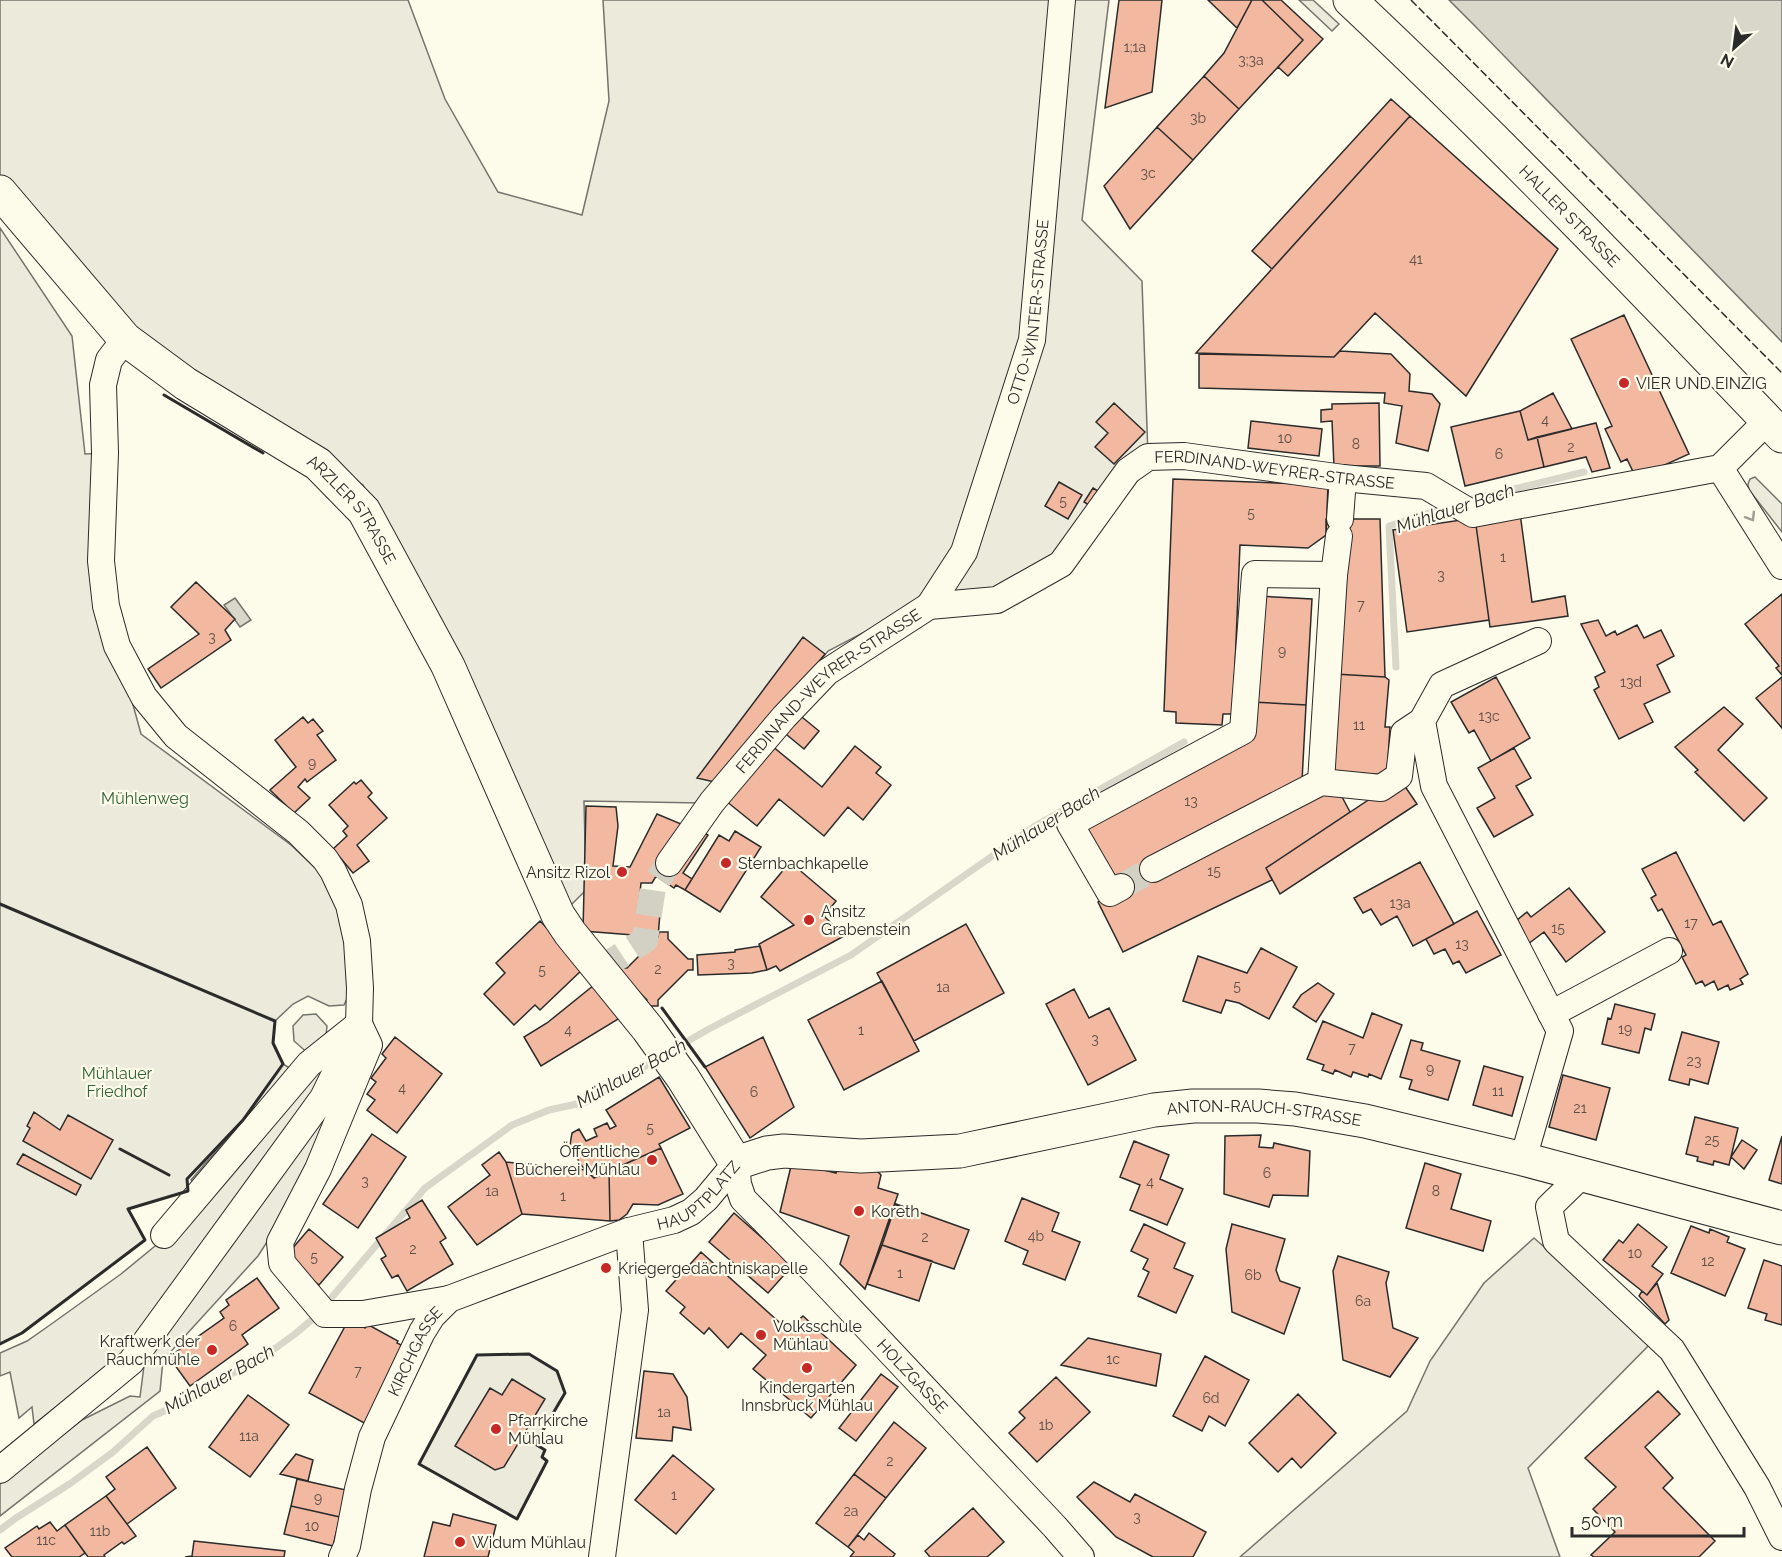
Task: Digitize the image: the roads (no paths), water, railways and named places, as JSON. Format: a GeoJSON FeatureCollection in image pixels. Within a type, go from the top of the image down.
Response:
{"type":"FeatureCollection","features":[{"type":"Feature","properties":{"kind":"main road","name":"HALLER STRASSE"},"geometry":{"type":"LineString","coordinates":[[1350,0],[1659,306],[1775,429]]}},
{"type":"Feature","properties":{"kind":"main road","name":"ARZLER STRASSE"},"geometry":{"type":"LineString","coordinates":[[0,192],[125,339],[186,384],[318,464],[364,512],[448,666],[558,915],[648,1029]]}},
{"type":"Feature","properties":{"kind":"main road","name":"HAUPTPLATZ"},"geometry":{"type":"LineString","coordinates":[[648,1029],[683,1078],[736,1163]]}},
{"type":"Feature","properties":{"kind":"main road","name":"ANTON-RAUCH-STRASSE"},"geometry":{"type":"LineString","coordinates":[[736,1163],[767,1153],[784,1151],[861,1156],[960,1151],[1154,1110],[1231,1105],[1330,1114],[1523,1159],[1782,1228]]}},
{"type":"Feature","properties":{"kind":"street","name":"OTTO-WINTER-STRASSE"},"geometry":{"type":"LineString","coordinates":[[929,606],[964,552],[1032,340],[1062,0]]}},
{"type":"Feature","properties":{"kind":"street"},"geometry":{"type":"LineString","coordinates":[[0,1470],[130,1362],[323,1098],[359,1024],[360,979],[357,941],[349,905],[333,871],[325,859],[298,831],[176,736],[144,697],[117,645],[106,606],[101,561],[105,453],[103,385],[109,360],[125,339]]}},
{"type":"Feature","properties":{"kind":"street"},"geometry":{"type":"LineString","coordinates":[[1775,429],[1720,468],[1782,566]]}},
{"type":"Feature","properties":{"kind":"street","name":"FERDINAND-WEYRER-STRASSE"},"geometry":{"type":"LineString","coordinates":[[669,863],[712,802],[784,717],[827,672],[929,606],[997,600],[1060,564],[1128,471],[1148,457],[1184,456],[1343,478],[1426,486],[1473,514],[1720,468]]}},
{"type":"Feature","properties":{"kind":"street"},"geometry":{"type":"LineString","coordinates":[[1321,782],[1334,575],[1343,478]]}},
{"type":"Feature","properties":{"kind":"street"},"geometry":{"type":"LineString","coordinates":[[1121,887],[1110,893],[1070,825],[1243,731],[1255,574],[1334,575]]}},
{"type":"Feature","properties":{"kind":"street"},"geometry":{"type":"LineString","coordinates":[[1153,869],[1321,782],[1381,788],[1399,776],[1404,733],[1422,721],[1442,685],[1538,641]]}},
{"type":"Feature","properties":{"kind":"street"},"geometry":{"type":"LineString","coordinates":[[1422,721],[1434,786],[1560,1031],[1523,1159]]}},
{"type":"Feature","properties":{"kind":"street"},"geometry":{"type":"LineString","coordinates":[[1551,1014],[1669,951]]}},
{"type":"Feature","properties":{"kind":"street"},"geometry":{"type":"LineString","coordinates":[[164,1235],[309,1064],[359,1024]]}},
{"type":"Feature","properties":{"kind":"street"},"geometry":{"type":"LineString","coordinates":[[359,1024],[369,1045],[318,1169],[280,1242],[282,1263],[325,1314],[363,1314],[449,1299]]}},
{"type":"Feature","properties":{"kind":"street","name":"HAUPTPLATZ"},"geometry":{"type":"LineString","coordinates":[[629,1231],[674,1220],[691,1212],[706,1199],[736,1163]]}},
{"type":"Feature","properties":{"kind":"street","name":"HOLZGASSE"},"geometry":{"type":"LineString","coordinates":[[736,1163],[738,1184],[743,1199],[814,1271],[1081,1557]]}},
{"type":"Feature","properties":{"kind":"street"},"geometry":{"type":"LineString","coordinates":[[1582,1175],[1550,1208],[1556,1241],[1672,1350],[1757,1487],[1782,1537]]}},
{"type":"Feature","properties":{"kind":"street"},"geometry":{"type":"LineString","coordinates":[[602,1557],[636,1310],[629,1231]]}},
{"type":"Feature","properties":{"kind":"street","name":"KIRCHGASSE"},"geometry":{"type":"LineString","coordinates":[[342,1557],[347,1546],[365,1461],[384,1408],[432,1316],[449,1299],[629,1231]]}},
{"type":"Feature","properties":{"kind":"waterway","name":"Mühlauer Bach"},"geometry":{"type":"LineString","coordinates":[[1465,501],[1584,472]]}},
{"type":"Feature","properties":{"kind":"waterway","name":"Mühlauer Bach"},"geometry":{"type":"LineString","coordinates":[[1396,667],[1389,526],[1449,507]]}},
{"type":"Feature","properties":{"kind":"waterway","name":"Mühlauer Bach"},"geometry":{"type":"LineString","coordinates":[[674,1049],[851,955],[1035,826],[1184,742]]}},
{"type":"Feature","properties":{"kind":"waterway","name":"Mühlauer Bach"},"geometry":{"type":"LineString","coordinates":[[0,1530],[113,1452],[153,1416],[191,1399],[222,1378],[255,1363],[295,1334],[315,1317],[425,1188],[512,1125],[549,1110],[586,1102],[659,1058]]}},
{"type":"Feature","properties":{"kind":"tunnel"},"geometry":{"type":"LineString","coordinates":[[600,969],[645,940],[653,887],[669,863]]}},
{"type":"Feature","properties":{"kind":"tunnel"},"geometry":{"type":"LineString","coordinates":[[1121,887],[1153,869]]}},
{"type":"Feature","properties":{"kind":"place","name":"VIER UND EINZIG"},"geometry":{"type":"Point","coordinates":[1624,383]}},
{"type":"Feature","properties":{"kind":"place","name":"Sternbachkapelle"},"geometry":{"type":"Point","coordinates":[726,863]}},
{"type":"Feature","properties":{"kind":"place","name":"Ansitz Rizol"},"geometry":{"type":"Point","coordinates":[622,872]}},
{"type":"Feature","properties":{"kind":"place","name":"Ansitz Grabenstein"},"geometry":{"type":"Point","coordinates":[809,920]}},
{"type":"Feature","properties":{"kind":"place","name":"Öffentliche Bücherei Mühlau"},"geometry":{"type":"Point","coordinates":[652,1160]}},
{"type":"Feature","properties":{"kind":"place","name":"Koreth"},"geometry":{"type":"Point","coordinates":[859,1211]}},
{"type":"Feature","properties":{"kind":"place","name":"Kriegergedächtniskapelle"},"geometry":{"type":"Point","coordinates":[606,1268]}},
{"type":"Feature","properties":{"kind":"place","name":"Volksschule Mühlau"},"geometry":{"type":"Point","coordinates":[761,1335]}},
{"type":"Feature","properties":{"kind":"place","name":"Kraftwerk der Rauchmühle"},"geometry":{"type":"Point","coordinates":[212,1350]}},
{"type":"Feature","properties":{"kind":"place","name":"Kindergarten Innsbruck Mühlau"},"geometry":{"type":"Point","coordinates":[807,1368]}},
{"type":"Feature","properties":{"kind":"place","name":"Pfarrkirche Mühlau"},"geometry":{"type":"Point","coordinates":[496,1429]}},
{"type":"Feature","properties":{"kind":"place","name":"Widum Mühlau"},"geometry":{"type":"Point","coordinates":[460,1542]}},
{"type":"Feature","properties":{"kind":"park label","name":"Mühlenweg"},"geometry":{"type":"Point","coordinates":[145,798]}},
{"type":"Feature","properties":{"kind":"park label","name":"Mühlauer Friedhof"},"geometry":{"type":"Point","coordinates":[117,1082]}}]}
